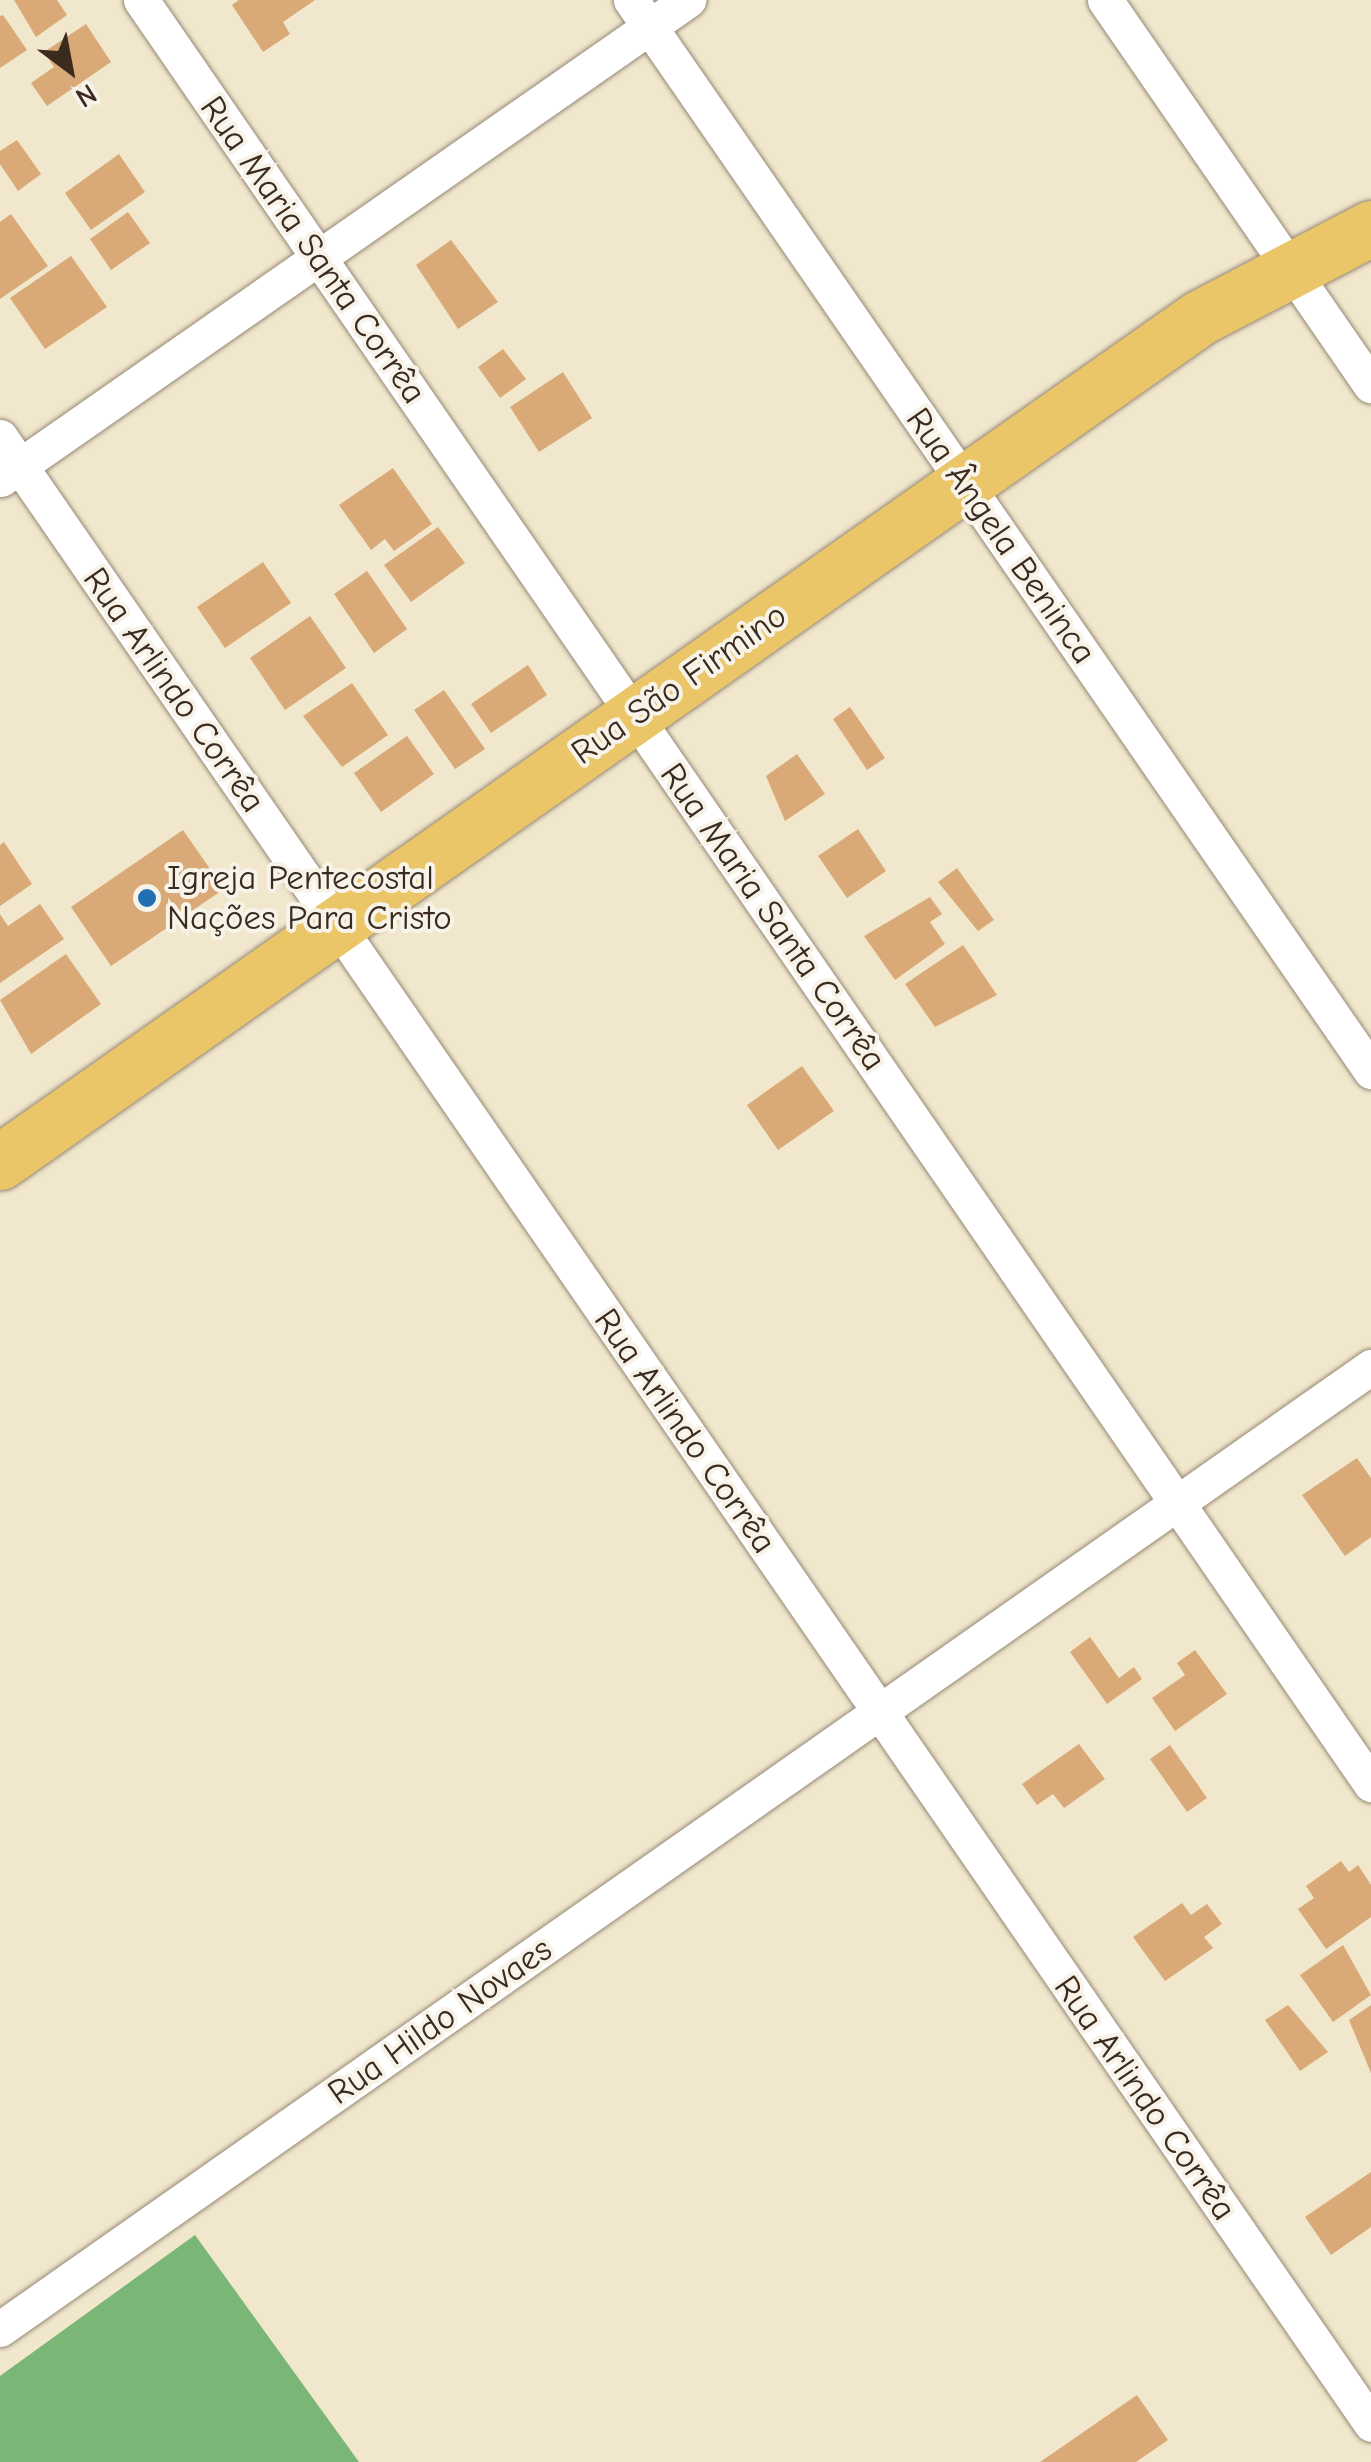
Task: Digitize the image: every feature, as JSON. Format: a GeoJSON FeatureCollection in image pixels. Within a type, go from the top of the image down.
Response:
{"type":"FeatureCollection","features":[{"type":"Feature","properties":{"kind":"main road","name":"Rua São Firmino"},"geometry":{"type":"LineString","coordinates":[[6,1146],[337,925],[964,483],[1288,265],[1371,228]]}},
{"type":"Feature","properties":{"kind":"street","name":"Rua Maria Santa Corrêa"},"geometry":{"type":"LineString","coordinates":[[141,0],[1371,1784]]}},
{"type":"Feature","properties":{"kind":"street"},"geometry":{"type":"LineString","coordinates":[[7,461],[319,258],[640,13],[688,0]]}},
{"type":"Feature","properties":{"kind":"street"},"geometry":{"type":"LineString","coordinates":[[1105,0],[1371,385]]}},
{"type":"Feature","properties":{"kind":"street","name":"Rua Ângela Beninca"},"geometry":{"type":"LineString","coordinates":[[640,13],[1371,1072]]}},
{"type":"Feature","properties":{"kind":"street","name":"Rua Arlindo Corrêa"},"geometry":{"type":"LineString","coordinates":[[7,461],[337,925],[1371,2424]]}},
{"type":"Feature","properties":{"kind":"street","name":"Rua Hildo Novaes"},"geometry":{"type":"LineString","coordinates":[[0,2328],[1371,1368]]}},
{"type":"Feature","properties":{"kind":"green space"},"geometry":{"type":"Polygon","coordinates":[[[195,2235],[359,2462],[0,2462],[0,2376],[195,2235]]]}},
{"type":"Feature","properties":{"kind":"building"},"geometry":{"type":"Polygon","coordinates":[[[14,0],[57,0],[67,15],[36,37],[14,0]]]}},
{"type":"Feature","properties":{"kind":"building"},"geometry":{"type":"Polygon","coordinates":[[[239,0],[315,0],[283,22],[290,34],[263,52],[232,5],[239,0]]]}},
{"type":"Feature","properties":{"kind":"building"},"geometry":{"type":"Polygon","coordinates":[[[0,16],[27,50],[0,68],[0,16]]]}},
{"type":"Feature","properties":{"kind":"building"},"geometry":{"type":"Polygon","coordinates":[[[86,24],[111,62],[47,106],[31,83],[54,67],[44,52],[86,24]]]}},
{"type":"Feature","properties":{"kind":"building"},"geometry":{"type":"Polygon","coordinates":[[[17,140],[41,174],[18,191],[0,164],[0,151],[17,140]]]}},
{"type":"Feature","properties":{"kind":"building"},"geometry":{"type":"Polygon","coordinates":[[[119,154],[145,192],[91,230],[65,193],[119,154]]]}},
{"type":"Feature","properties":{"kind":"building"},"geometry":{"type":"Polygon","coordinates":[[[128,212],[150,243],[111,270],[90,239],[128,212]]]}},
{"type":"Feature","properties":{"kind":"building"},"geometry":{"type":"Polygon","coordinates":[[[11,214],[48,266],[0,299],[0,222],[11,214]]]}},
{"type":"Feature","properties":{"kind":"building"},"geometry":{"type":"Polygon","coordinates":[[[451,240],[498,302],[458,329],[416,265],[451,240]]]}},
{"type":"Feature","properties":{"kind":"building"},"geometry":{"type":"Polygon","coordinates":[[[71,256],[107,307],[45,349],[10,298],[71,256]]]}},
{"type":"Feature","properties":{"kind":"building"},"geometry":{"type":"Polygon","coordinates":[[[503,349],[526,379],[500,398],[478,367],[503,349]]]}},
{"type":"Feature","properties":{"kind":"building"},"geometry":{"type":"Polygon","coordinates":[[[563,372],[592,418],[539,452],[510,407],[563,372]]]}},
{"type":"Feature","properties":{"kind":"building"},"geometry":{"type":"Polygon","coordinates":[[[393,468],[432,524],[394,551],[385,539],[371,550],[339,505],[393,468]]]}},
{"type":"Feature","properties":{"kind":"building"},"geometry":{"type":"Polygon","coordinates":[[[438,527],[465,563],[411,602],[384,565],[438,527]]]}},
{"type":"Feature","properties":{"kind":"building"},"geometry":{"type":"Polygon","coordinates":[[[263,562],[291,603],[225,648],[197,607],[263,562]]]}},
{"type":"Feature","properties":{"kind":"building"},"geometry":{"type":"Polygon","coordinates":[[[367,571],[407,629],[374,653],[334,594],[367,571]]]}},
{"type":"Feature","properties":{"kind":"building"},"geometry":{"type":"Polygon","coordinates":[[[310,616],[346,668],[285,710],[250,658],[310,616]]]}},
{"type":"Feature","properties":{"kind":"building"},"geometry":{"type":"Polygon","coordinates":[[[528,665],[547,695],[491,733],[471,704],[528,665]]]}},
{"type":"Feature","properties":{"kind":"building"},"geometry":{"type":"Polygon","coordinates":[[[352,683],[388,735],[342,767],[303,716],[352,683]]]}},
{"type":"Feature","properties":{"kind":"building"},"geometry":{"type":"Polygon","coordinates":[[[444,690],[485,749],[455,769],[414,710],[444,690]]]}},
{"type":"Feature","properties":{"kind":"building"},"geometry":{"type":"Polygon","coordinates":[[[850,707],[885,758],[867,770],[833,719],[850,707]]]}},
{"type":"Feature","properties":{"kind":"building"},"geometry":{"type":"Polygon","coordinates":[[[407,736],[434,774],[381,812],[354,773],[407,736]]]}},
{"type":"Feature","properties":{"kind":"building"},"geometry":{"type":"Polygon","coordinates":[[[797,754],[825,794],[785,821],[766,776],[797,754]]]}},
{"type":"Feature","properties":{"kind":"building"},"geometry":{"type":"Polygon","coordinates":[[[858,829],[886,871],[847,898],[818,856],[858,829]]]}},
{"type":"Feature","properties":{"kind":"building","name":"Igreja Pentecostal Nações Para Cristo"},"geometry":{"type":"Polygon","coordinates":[[[183,830],[224,889],[111,966],[71,907],[183,830]]]}},
{"type":"Feature","properties":{"kind":"building"},"geometry":{"type":"Polygon","coordinates":[[[4,842],[32,884],[0,906],[0,845],[4,842]]]}},
{"type":"Feature","properties":{"kind":"building"},"geometry":{"type":"Polygon","coordinates":[[[957,868],[994,920],[978,931],[938,882],[957,868]]]}},
{"type":"Feature","properties":{"kind":"building"},"geometry":{"type":"Polygon","coordinates":[[[930,897],[942,914],[930,922],[945,944],[895,980],[864,936],[930,897]]]}},
{"type":"Feature","properties":{"kind":"building"},"geometry":{"type":"Polygon","coordinates":[[[40,904],[64,939],[0,983],[0,914],[8,926],[40,904]]]}},
{"type":"Feature","properties":{"kind":"building"},"geometry":{"type":"Polygon","coordinates":[[[963,945],[997,995],[935,1027],[905,984],[963,945]]]}},
{"type":"Feature","properties":{"kind":"building"},"geometry":{"type":"Polygon","coordinates":[[[66,954],[101,1004],[31,1054],[0,1000],[66,954]]]}},
{"type":"Feature","properties":{"kind":"building"},"geometry":{"type":"Polygon","coordinates":[[[802,1066],[834,1111],[778,1150],[747,1105],[802,1066]]]}},
{"type":"Feature","properties":{"kind":"building"},"geometry":{"type":"Polygon","coordinates":[[[1357,1458],[1371,1478],[1371,1537],[1345,1556],[1302,1495],[1357,1458]]]}},
{"type":"Feature","properties":{"kind":"building"},"geometry":{"type":"Polygon","coordinates":[[[1090,1637],[1119,1678],[1134,1667],[1142,1679],[1107,1704],[1070,1652],[1090,1637]]]}},
{"type":"Feature","properties":{"kind":"building"},"geometry":{"type":"Polygon","coordinates":[[[1195,1650],[1227,1694],[1175,1731],[1152,1698],[1185,1675],[1177,1663],[1195,1650]]]}},
{"type":"Feature","properties":{"kind":"building"},"geometry":{"type":"Polygon","coordinates":[[[1079,1744],[1105,1779],[1064,1808],[1053,1794],[1037,1805],[1022,1784],[1079,1744]]]}},
{"type":"Feature","properties":{"kind":"building"},"geometry":{"type":"Polygon","coordinates":[[[1170,1745],[1207,1798],[1187,1812],[1150,1759],[1170,1745]]]}},
{"type":"Feature","properties":{"kind":"building"},"geometry":{"type":"Polygon","coordinates":[[[1341,1861],[1349,1872],[1358,1865],[1371,1885],[1371,1917],[1326,1949],[1298,1909],[1314,1898],[1306,1886],[1341,1861]]]}},
{"type":"Feature","properties":{"kind":"building"},"geometry":{"type":"Polygon","coordinates":[[[1182,1903],[1191,1915],[1207,1904],[1222,1924],[1204,1937],[1213,1948],[1165,1981],[1133,1937],[1182,1903]]]}},
{"type":"Feature","properties":{"kind":"building"},"geometry":{"type":"Polygon","coordinates":[[[1343,1945],[1371,1995],[1333,2022],[1300,1975],[1343,1945]]]}},
{"type":"Feature","properties":{"kind":"building"},"geometry":{"type":"Polygon","coordinates":[[[1288,2005],[1328,2052],[1300,2071],[1265,2020],[1288,2005]]]}},
{"type":"Feature","properties":{"kind":"building"},"geometry":{"type":"Polygon","coordinates":[[[1371,2005],[1371,2073],[1349,2020],[1371,2005]]]}},
{"type":"Feature","properties":{"kind":"building"},"geometry":{"type":"Polygon","coordinates":[[[1371,2172],[1371,2227],[1331,2255],[1305,2217],[1371,2172]]]}},
{"type":"Feature","properties":{"kind":"building"},"geometry":{"type":"Polygon","coordinates":[[[1137,2395],[1168,2440],[1136,2462],[1040,2462],[1137,2395]]]}},
{"type":"Feature","properties":{"kind":"place","name":"Igreja Pentecostal Nações Para Cristo"},"geometry":{"type":"Point","coordinates":[147,898]}}]}
